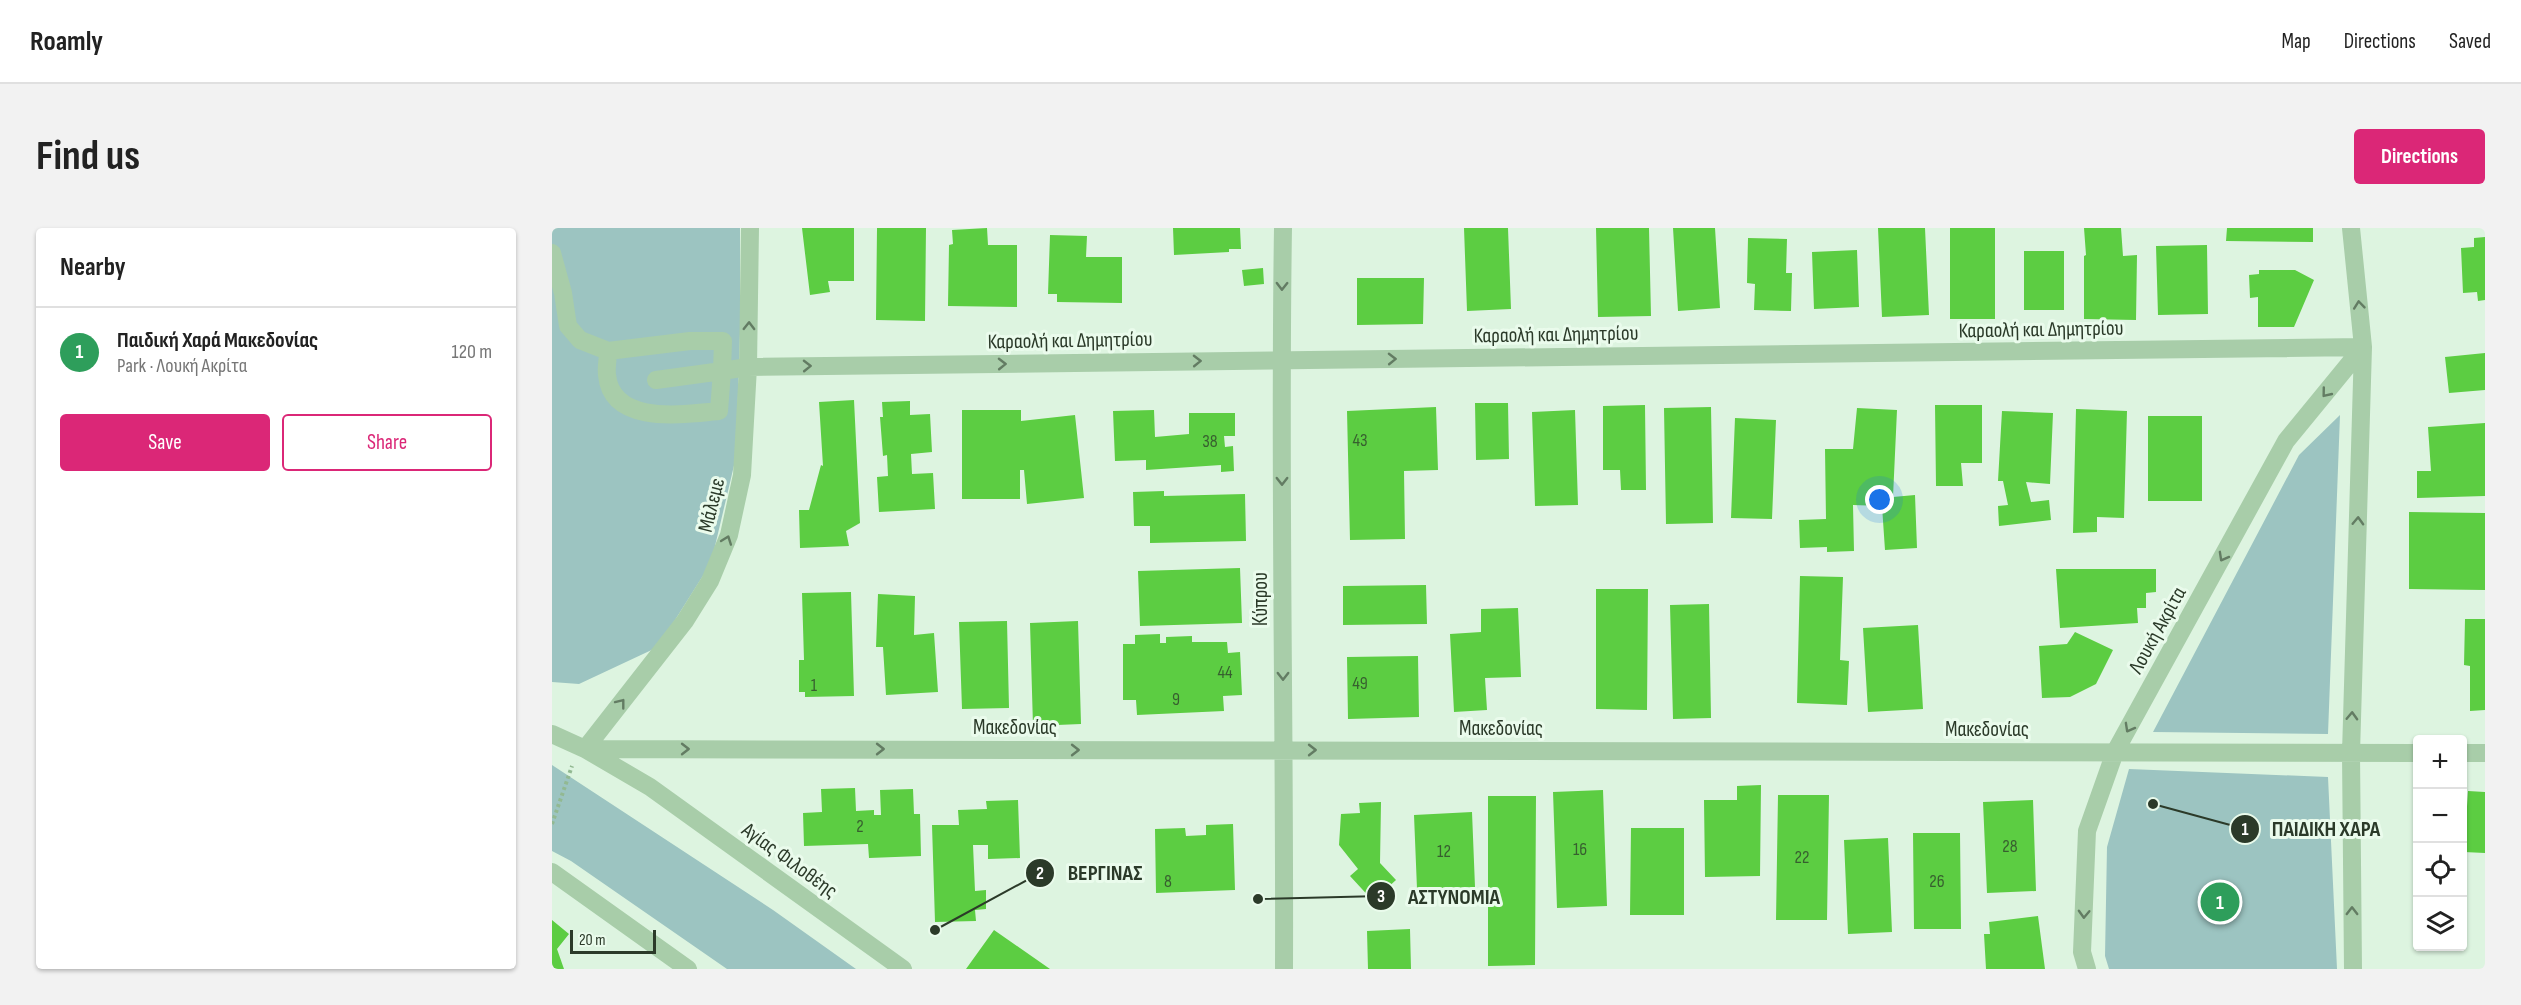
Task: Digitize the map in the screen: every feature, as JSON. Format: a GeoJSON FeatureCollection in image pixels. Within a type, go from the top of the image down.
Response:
{"type":"FeatureCollection","features":[{"type":"Feature","properties":{"kind":"street","name":"Μάλεμε"},"geometry":{"type":"LineString","coordinates":[[585,748],[685,621],[710,581],[729,535],[742,475],[748,367],[750,228]]}},
{"type":"Feature","properties":{"kind":"street","name":"Κύπρου"},"geometry":{"type":"LineString","coordinates":[[1283,228],[1281,360],[1285,750],[1284,969]]}},
{"type":"Feature","properties":{"kind":"street"},"geometry":{"type":"LineString","coordinates":[[2351,228],[2364,347],[2351,753],[2353,969]]}},
{"type":"Feature","properties":{"kind":"street"},"geometry":{"type":"LineString","coordinates":[[553,262],[563,293],[568,326],[580,340],[608,351],[690,341],[723,341],[719,411],[663,415],[631,409],[614,394],[607,376],[608,351]]}},
{"type":"Feature","properties":{"kind":"street","name":"Καραολή και Δημητρίου"},"geometry":{"type":"LineString","coordinates":[[656,380],[748,367],[2364,347]]}},
{"type":"Feature","properties":{"kind":"street","name":"Λουκή Ακρίτα"},"geometry":{"type":"LineString","coordinates":[[2087,969],[2082,952],[2087,831],[2115,752],[2286,441],[2364,347]]}},
{"type":"Feature","properties":{"kind":"street","name":"Αγίας Φιλοθέης"},"geometry":{"type":"LineString","coordinates":[[552,734],[585,748],[650,787],[903,969]]}},
{"type":"Feature","properties":{"kind":"street","name":"Μακεδονίας"},"geometry":{"type":"LineString","coordinates":[[585,748],[2413,753]]}},
{"type":"Feature","properties":{"kind":"street"},"geometry":{"type":"LineString","coordinates":[[650,787],[645,757],[656,749]]}},
{"type":"Feature","properties":{"kind":"street"},"geometry":{"type":"LineString","coordinates":[[2467,753],[2485,753]]}},
{"type":"Feature","properties":{"kind":"street"},"geometry":{"type":"LineString","coordinates":[[552,872],[688,969]]}},
{"type":"Feature","properties":{"kind":"path"},"geometry":{"type":"LineString","coordinates":[[552,824],[572,765],[585,748]]}},
{"type":"Feature","properties":{"kind":"shaded area"},"geometry":{"type":"Polygon","coordinates":[[[552,228],[740,228],[740,333],[736,457],[711,563],[658,647],[579,684],[552,682],[552,228]]]}},
{"type":"Feature","properties":{"kind":"shaded area"},"geometry":{"type":"Polygon","coordinates":[[[2340,415],[2328,734],[2153,732],[2299,455],[2340,415]]]}},
{"type":"Feature","properties":{"kind":"shaded area"},"geometry":{"type":"Polygon","coordinates":[[[552,765],[773,910],[856,969],[727,969],[571,861],[552,851],[552,765]]]}},
{"type":"Feature","properties":{"kind":"shaded area"},"geometry":{"type":"Polygon","coordinates":[[[2129,769],[2328,777],[2337,969],[2109,969],[2105,956],[2107,847],[2129,769]]]}},
{"type":"Feature","properties":{"kind":"building"},"geometry":{"type":"Polygon","coordinates":[[[802,228],[854,228],[854,281],[828,281],[830,292],[810,295],[802,228]]]}},
{"type":"Feature","properties":{"kind":"building"},"geometry":{"type":"Polygon","coordinates":[[[877,228],[926,228],[925,321],[876,320],[877,228]]]}},
{"type":"Feature","properties":{"kind":"building"},"geometry":{"type":"Polygon","coordinates":[[[987,228],[988,245],[1017,245],[1017,307],[948,306],[949,245],[953,244],[952,230],[987,228]]]}},
{"type":"Feature","properties":{"kind":"building"},"geometry":{"type":"Polygon","coordinates":[[[1173,228],[1240,228],[1241,249],[1229,249],[1229,252],[1174,255],[1173,228]]]}},
{"type":"Feature","properties":{"kind":"building"},"geometry":{"type":"Polygon","coordinates":[[[1464,228],[1508,228],[1511,309],[1467,311],[1464,228]]]}},
{"type":"Feature","properties":{"kind":"building"},"geometry":{"type":"Polygon","coordinates":[[[1596,228],[1649,228],[1651,316],[1598,317],[1596,228]]]}},
{"type":"Feature","properties":{"kind":"building"},"geometry":{"type":"Polygon","coordinates":[[[1673,228],[1715,228],[1720,308],[1678,311],[1673,228]]]}},
{"type":"Feature","properties":{"kind":"building"},"geometry":{"type":"Polygon","coordinates":[[[1878,228],[1925,228],[1929,315],[1882,317],[1878,228]]]}},
{"type":"Feature","properties":{"kind":"building"},"geometry":{"type":"Polygon","coordinates":[[[1950,228],[1995,228],[1995,319],[1950,319],[1950,228]]]}},
{"type":"Feature","properties":{"kind":"building"},"geometry":{"type":"Polygon","coordinates":[[[2084,228],[2121,228],[2123,256],[2137,255],[2136,320],[2084,319],[2084,256],[2086,255],[2084,228]]]}},
{"type":"Feature","properties":{"kind":"building"},"geometry":{"type":"Polygon","coordinates":[[[2227,228],[2313,228],[2313,242],[2226,241],[2227,228]]]}},
{"type":"Feature","properties":{"kind":"building"},"geometry":{"type":"Polygon","coordinates":[[[1050,235],[1087,236],[1086,257],[1122,257],[1122,303],[1057,302],[1057,294],[1048,294],[1050,235]]]}},
{"type":"Feature","properties":{"kind":"building"},"geometry":{"type":"Polygon","coordinates":[[[2485,237],[2485,300],[2478,301],[2477,292],[2463,293],[2461,248],[2474,247],[2474,238],[2485,237]]]}},
{"type":"Feature","properties":{"kind":"building"},"geometry":{"type":"Polygon","coordinates":[[[1748,238],[1787,239],[1786,273],[1792,273],[1791,311],[1754,310],[1755,284],[1747,283],[1748,238]]]}},
{"type":"Feature","properties":{"kind":"building"},"geometry":{"type":"Polygon","coordinates":[[[2207,245],[2208,314],[2158,315],[2156,246],[2207,245]]]}},
{"type":"Feature","properties":{"kind":"building"},"geometry":{"type":"Polygon","coordinates":[[[1857,250],[1859,307],[1814,309],[1812,252],[1857,250]]]}},
{"type":"Feature","properties":{"kind":"building"},"geometry":{"type":"Polygon","coordinates":[[[2024,251],[2064,251],[2064,310],[2024,310],[2024,251]]]}},
{"type":"Feature","properties":{"kind":"building"},"geometry":{"type":"Polygon","coordinates":[[[1263,268],[1264,284],[1244,286],[1242,270],[1263,268]]]}},
{"type":"Feature","properties":{"kind":"building"},"geometry":{"type":"Polygon","coordinates":[[[2259,270],[2295,270],[2314,280],[2294,327],[2258,327],[2258,297],[2250,298],[2249,275],[2259,274],[2259,270]]]}},
{"type":"Feature","properties":{"kind":"building"},"geometry":{"type":"Polygon","coordinates":[[[1357,278],[1424,278],[1423,324],[1357,325],[1357,278]]]}},
{"type":"Feature","properties":{"kind":"building"},"geometry":{"type":"Polygon","coordinates":[[[2485,353],[2485,390],[2449,393],[2445,357],[2485,353]]]}},
{"type":"Feature","properties":{"kind":"building"},"geometry":{"type":"Polygon","coordinates":[[[854,400],[860,523],[846,531],[849,546],[800,548],[799,510],[809,510],[821,465],[823,466],[819,402],[854,400]]]}},
{"type":"Feature","properties":{"kind":"building"},"geometry":{"type":"Polygon","coordinates":[[[910,401],[910,415],[930,414],[932,452],[911,454],[912,474],[933,473],[935,509],[879,512],[877,477],[888,476],[887,455],[883,456],[880,417],[883,417],[882,402],[910,401]]]}},
{"type":"Feature","properties":{"kind":"building"},"geometry":{"type":"Polygon","coordinates":[[[1475,403],[1508,403],[1509,459],[1476,460],[1475,403]]]}},
{"type":"Feature","properties":{"kind":"building"},"geometry":{"type":"Polygon","coordinates":[[[1645,405],[1646,490],[1621,490],[1620,470],[1603,470],[1603,406],[1645,405]]]}},
{"type":"Feature","properties":{"kind":"building"},"geometry":{"type":"Polygon","coordinates":[[[1935,405],[1982,405],[1982,463],[1961,463],[1963,486],[1936,486],[1935,405]]]}},
{"type":"Feature","properties":{"kind":"building"},"geometry":{"type":"Polygon","coordinates":[[[1436,407],[1438,470],[1404,471],[1405,539],[1350,540],[1347,411],[1436,407]]]}},
{"type":"Feature","properties":{"kind":"building"},"geometry":{"type":"Polygon","coordinates":[[[1711,407],[1713,523],[1666,524],[1664,408],[1711,407]]]}},
{"type":"Feature","properties":{"kind":"building"},"geometry":{"type":"Polygon","coordinates":[[[1857,408],[1897,410],[1893,497],[1915,495],[1917,548],[1885,550],[1882,506],[1853,505],[1854,551],[1827,552],[1827,547],[1800,548],[1799,520],[1826,519],[1825,449],[1853,449],[1857,408]]]}},
{"type":"Feature","properties":{"kind":"building"},"geometry":{"type":"Polygon","coordinates":[[[2076,409],[2127,411],[2124,518],[2097,517],[2097,532],[2073,533],[2076,409]]]}},
{"type":"Feature","properties":{"kind":"building"},"geometry":{"type":"Polygon","coordinates":[[[962,410],[1021,410],[1021,421],[1075,415],[1084,498],[1027,504],[1024,470],[1020,470],[1020,499],[962,499],[962,410]]]}},
{"type":"Feature","properties":{"kind":"building"},"geometry":{"type":"Polygon","coordinates":[[[1154,410],[1155,437],[1189,434],[1189,413],[1235,413],[1235,436],[1224,436],[1225,447],[1233,446],[1234,471],[1221,472],[1221,465],[1146,470],[1146,460],[1115,461],[1113,411],[1154,410]]]}},
{"type":"Feature","properties":{"kind":"building"},"geometry":{"type":"Polygon","coordinates":[[[1575,410],[1578,505],[1535,506],[1532,412],[1575,410]]]}},
{"type":"Feature","properties":{"kind":"building"},"geometry":{"type":"Polygon","coordinates":[[[2002,411],[2053,413],[2050,484],[2026,482],[2031,502],[2049,500],[2051,520],[1999,526],[1998,506],[2008,505],[2003,481],[1998,481],[2002,411]]]}},
{"type":"Feature","properties":{"kind":"building"},"geometry":{"type":"Polygon","coordinates":[[[2148,416],[2202,416],[2202,501],[2148,501],[2148,416]]]}},
{"type":"Feature","properties":{"kind":"building"},"geometry":{"type":"Polygon","coordinates":[[[1735,418],[1776,420],[1772,519],[1731,518],[1735,418]]]}},
{"type":"Feature","properties":{"kind":"building"},"geometry":{"type":"Polygon","coordinates":[[[2485,423],[2485,496],[2417,498],[2417,471],[2431,471],[2428,427],[2485,423]]]}},
{"type":"Feature","properties":{"kind":"building"},"geometry":{"type":"Polygon","coordinates":[[[1164,491],[1164,496],[1245,494],[1246,541],[1150,543],[1150,526],[1134,526],[1133,492],[1164,491]]]}},
{"type":"Feature","properties":{"kind":"building"},"geometry":{"type":"Polygon","coordinates":[[[2409,512],[2485,513],[2485,590],[2409,589],[2409,512]]]}},
{"type":"Feature","properties":{"kind":"building"},"geometry":{"type":"Polygon","coordinates":[[[1240,568],[1242,623],[1140,626],[1138,571],[1240,568]]]}},
{"type":"Feature","properties":{"kind":"building"},"geometry":{"type":"Polygon","coordinates":[[[2056,569],[2156,569],[2156,592],[2146,593],[2146,608],[2137,608],[2138,623],[2060,628],[2056,569]]]}},
{"type":"Feature","properties":{"kind":"building"},"geometry":{"type":"Polygon","coordinates":[[[1800,576],[1843,577],[1840,660],[1849,661],[1847,705],[1797,703],[1800,576]]]}},
{"type":"Feature","properties":{"kind":"building"},"geometry":{"type":"Polygon","coordinates":[[[1426,585],[1427,624],[1343,625],[1343,586],[1426,585]]]}},
{"type":"Feature","properties":{"kind":"building"},"geometry":{"type":"Polygon","coordinates":[[[1596,589],[1648,589],[1647,710],[1596,709],[1596,589]]]}},
{"type":"Feature","properties":{"kind":"building"},"geometry":{"type":"Polygon","coordinates":[[[851,592],[854,696],[805,697],[805,692],[799,692],[799,660],[804,660],[802,593],[851,592]]]}},
{"type":"Feature","properties":{"kind":"building"},"geometry":{"type":"Polygon","coordinates":[[[878,594],[915,596],[914,635],[934,633],[938,692],[886,695],[883,647],[876,647],[878,594]]]}},
{"type":"Feature","properties":{"kind":"building"},"geometry":{"type":"Polygon","coordinates":[[[1709,604],[1711,718],[1673,719],[1670,605],[1709,604]]]}},
{"type":"Feature","properties":{"kind":"building"},"geometry":{"type":"Polygon","coordinates":[[[1518,608],[1521,677],[1485,678],[1487,710],[1454,712],[1450,634],[1481,632],[1481,609],[1518,608]]]}},
{"type":"Feature","properties":{"kind":"building"},"geometry":{"type":"Polygon","coordinates":[[[2465,619],[2485,619],[2485,710],[2470,711],[2470,666],[2464,665],[2465,619]]]}},
{"type":"Feature","properties":{"kind":"building"},"geometry":{"type":"Polygon","coordinates":[[[1007,621],[1009,708],[962,709],[959,622],[1007,621]]]}},
{"type":"Feature","properties":{"kind":"building"},"geometry":{"type":"Polygon","coordinates":[[[1078,621],[1081,724],[1033,726],[1030,623],[1078,621]]]}},
{"type":"Feature","properties":{"kind":"building"},"geometry":{"type":"Polygon","coordinates":[[[1918,625],[1923,709],[1868,712],[1863,628],[1918,625]]]}},
{"type":"Feature","properties":{"kind":"building"},"geometry":{"type":"Polygon","coordinates":[[[2075,632],[2113,650],[2096,684],[2070,697],[2042,698],[2039,646],[2067,644],[2075,632]]]}},
{"type":"Feature","properties":{"kind":"building"},"geometry":{"type":"Polygon","coordinates":[[[1160,634],[1160,643],[1166,643],[1166,637],[1192,636],[1192,642],[1227,642],[1228,653],[1240,652],[1242,695],[1223,696],[1224,711],[1137,715],[1136,700],[1123,700],[1123,644],[1135,644],[1135,635],[1160,634]]]}},
{"type":"Feature","properties":{"kind":"building"},"geometry":{"type":"Polygon","coordinates":[[[1418,656],[1419,717],[1348,719],[1347,657],[1418,656]]]}},
{"type":"Feature","properties":{"kind":"building"},"geometry":{"type":"Polygon","coordinates":[[[1761,785],[1760,876],[1705,877],[1704,800],[1737,800],[1737,786],[1761,785]]]}},
{"type":"Feature","properties":{"kind":"building"},"geometry":{"type":"Polygon","coordinates":[[[855,788],[856,811],[874,810],[874,815],[881,815],[880,790],[913,789],[914,814],[920,814],[921,856],[869,858],[868,844],[804,846],[803,813],[822,812],[821,789],[855,788]]]}},
{"type":"Feature","properties":{"kind":"building"},"geometry":{"type":"Polygon","coordinates":[[[1603,790],[1607,906],[1557,908],[1553,792],[1603,790]]]}},
{"type":"Feature","properties":{"kind":"building"},"geometry":{"type":"Polygon","coordinates":[[[2468,791],[2485,792],[2485,853],[2467,852],[2468,791]]]}},
{"type":"Feature","properties":{"kind":"building"},"geometry":{"type":"Polygon","coordinates":[[[1778,795],[1829,795],[1827,920],[1776,920],[1778,795]]]}},
{"type":"Feature","properties":{"kind":"building"},"geometry":{"type":"Polygon","coordinates":[[[1488,796],[1536,796],[1535,965],[1488,966],[1488,796]]]}},
{"type":"Feature","properties":{"kind":"building"},"geometry":{"type":"Polygon","coordinates":[[[1018,800],[1020,858],[988,859],[988,845],[973,845],[975,891],[986,890],[986,909],[975,910],[976,921],[935,922],[932,825],[959,825],[958,810],[987,809],[986,801],[1018,800]]]}},
{"type":"Feature","properties":{"kind":"building"},"geometry":{"type":"Polygon","coordinates":[[[2033,800],[2036,891],[1987,893],[1983,802],[2033,800]]]}},
{"type":"Feature","properties":{"kind":"building"},"geometry":{"type":"Polygon","coordinates":[[[1381,802],[1380,863],[1396,880],[1373,901],[1350,876],[1358,869],[1339,845],[1341,814],[1360,813],[1359,803],[1381,802]]]}},
{"type":"Feature","properties":{"kind":"building"},"geometry":{"type":"Polygon","coordinates":[[[1472,812],[1475,887],[1417,889],[1414,815],[1472,812]]]}},
{"type":"Feature","properties":{"kind":"building"},"geometry":{"type":"Polygon","coordinates":[[[1233,824],[1235,890],[1156,893],[1155,829],[1185,828],[1186,836],[1206,835],[1206,825],[1233,824]]]}},
{"type":"Feature","properties":{"kind":"building"},"geometry":{"type":"Polygon","coordinates":[[[1631,828],[1684,828],[1684,915],[1630,915],[1631,828]]]}},
{"type":"Feature","properties":{"kind":"building"},"geometry":{"type":"Polygon","coordinates":[[[1913,833],[1960,833],[1961,929],[1914,929],[1913,833]]]}},
{"type":"Feature","properties":{"kind":"building"},"geometry":{"type":"Polygon","coordinates":[[[1888,838],[1892,932],[1848,934],[1844,840],[1888,838]]]}},
{"type":"Feature","properties":{"kind":"building"},"geometry":{"type":"Polygon","coordinates":[[[2038,916],[2045,969],[1986,969],[1984,934],[1990,934],[1989,922],[2038,916]]]}},
{"type":"Feature","properties":{"kind":"building"},"geometry":{"type":"Polygon","coordinates":[[[552,920],[569,934],[557,949],[564,969],[552,969],[552,920]]]}},
{"type":"Feature","properties":{"kind":"building"},"geometry":{"type":"Polygon","coordinates":[[[1410,929],[1411,969],[1368,969],[1367,931],[1410,929]]]}},
{"type":"Feature","properties":{"kind":"building"},"geometry":{"type":"Polygon","coordinates":[[[994,930],[1050,969],[966,969],[994,930]]]}},
{"type":"Feature","properties":{"kind":"place","name":"ΠΑΙΔΙΚΗ ΧΑΡΑ"},"geometry":{"type":"Point","coordinates":[2153,804]}},
{"type":"Feature","properties":{"kind":"place","name":"ΑΣΤΥΝΟΜΙΑ"},"geometry":{"type":"Point","coordinates":[1258,899]}},
{"type":"Feature","properties":{"kind":"place","name":"Παιδική Χαρά Μακεδονίας"},"geometry":{"type":"Point","coordinates":[2220,902]}},
{"type":"Feature","properties":{"kind":"place","name":"ΒΕΡΓΙΝΑΣ"},"geometry":{"type":"Point","coordinates":[935,930]}}]}
